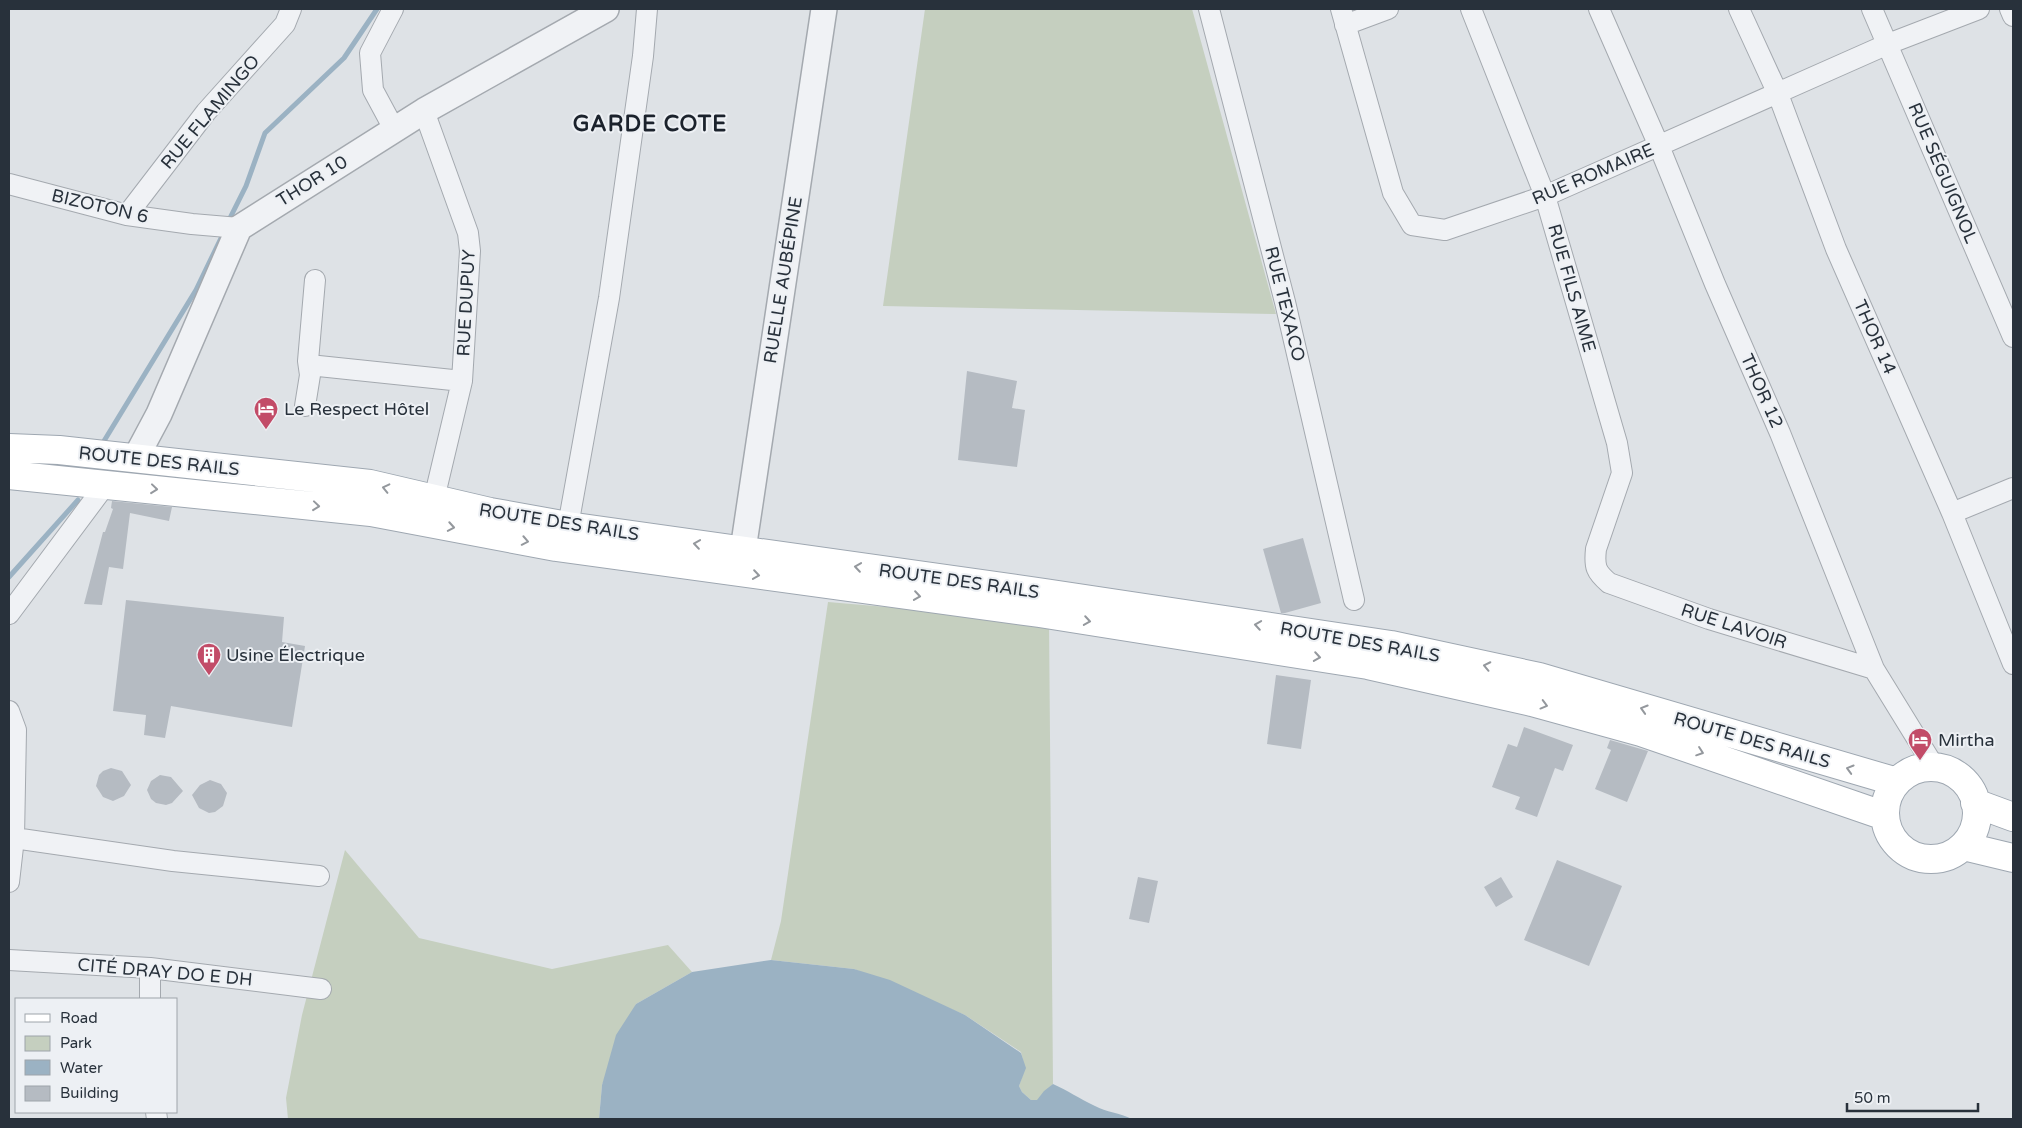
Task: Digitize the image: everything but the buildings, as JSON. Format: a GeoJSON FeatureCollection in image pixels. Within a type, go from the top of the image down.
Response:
{"type":"FeatureCollection","features":[{"type":"Feature","properties":{"kind":"main road","name":"ROUTE DES RAILS"},"geometry":{"type":"LineString","coordinates":[[9,448],[60,450],[370,484],[490,512],[568,526],[1391,645],[1539,677],[1897,782]]}},
{"type":"Feature","properties":{"kind":"main road","name":"ROUTE DES RAILS"},"geometry":{"type":"LineString","coordinates":[[9,475],[371,512],[556,547],[1039,613],[1368,665],[1532,702],[1641,732],[1885,816]]}},
{"type":"Feature","properties":{"kind":"main road"},"geometry":{"type":"LineString","coordinates":[[1935,768],[1949,771],[1961,779],[1970,790],[1975,803],[1976,818],[1972,833],[1963,846],[1954,853],[1932,859],[1920,858],[1907,853],[1896,843],[1888,831],[1885,816],[1890,792],[1897,782],[1908,774],[1921,769],[1935,768]]}},
{"type":"Feature","properties":{"kind":"main road"},"geometry":{"type":"LineString","coordinates":[[1975,803],[2013,816]]}},
{"type":"Feature","properties":{"kind":"main road"},"geometry":{"type":"LineString","coordinates":[[1963,846],[2013,858]]}},
{"type":"Feature","properties":{"kind":"street","name":"RUE FLAMINGO"},"geometry":{"type":"LineString","coordinates":[[127,215],[206,112],[286,24],[291,9]]}},
{"type":"Feature","properties":{"kind":"street"},"geometry":{"type":"LineString","coordinates":[[393,9],[370,53],[374,90],[394,129]]}},
{"type":"Feature","properties":{"kind":"street","name":"THOR 10"},"geometry":{"type":"LineString","coordinates":[[239,228],[424,111],[606,9]]}},
{"type":"Feature","properties":{"kind":"street"},"geometry":{"type":"LineString","coordinates":[[568,526],[609,298],[642,66],[647,9]]}},
{"type":"Feature","properties":{"kind":"street","name":"RUELLE AUBÉPINE"},"geometry":{"type":"LineString","coordinates":[[743,550],[824,9]]}},
{"type":"Feature","properties":{"kind":"street","name":"RUE TEXACO"},"geometry":{"type":"LineString","coordinates":[[1208,9],[1285,302],[1354,600]]}},
{"type":"Feature","properties":{"kind":"street"},"geometry":{"type":"LineString","coordinates":[[1343,17],[1388,9]]}},
{"type":"Feature","properties":{"kind":"street","name":"RUE FILS AIME"},"geometry":{"type":"LineString","coordinates":[[1471,9],[1545,196],[1617,443],[1622,473],[1596,549],[1594,560],[1598,573]]}},
{"type":"Feature","properties":{"kind":"street","name":"THOR 12"},"geometry":{"type":"LineString","coordinates":[[1599,9],[1780,433],[1874,669],[1935,768]]}},
{"type":"Feature","properties":{"kind":"street","name":"THOR 14"},"geometry":{"type":"LineString","coordinates":[[1739,9],[1778,94],[1836,249],[1952,513],[2013,664]]}},
{"type":"Feature","properties":{"kind":"street","name":"RUE SÉGUIGNOL"},"geometry":{"type":"LineString","coordinates":[[1872,9],[2013,337]]}},
{"type":"Feature","properties":{"kind":"street","name":"RUE ROMAIRE"},"geometry":{"type":"LineString","coordinates":[[1343,17],[1393,193],[1412,225],[1445,230],[1545,196],[1888,44],[1979,9]]}},
{"type":"Feature","properties":{"kind":"street"},"geometry":{"type":"LineString","coordinates":[[2010,9],[2013,16]]}},
{"type":"Feature","properties":{"kind":"street","name":"RUE DUPUY"},"geometry":{"type":"LineString","coordinates":[[424,111],[470,242],[462,381],[434,499]]}},
{"type":"Feature","properties":{"kind":"street","name":"BIZOTON 6"},"geometry":{"type":"LineString","coordinates":[[9,184],[127,215],[239,228]]}},
{"type":"Feature","properties":{"kind":"street"},"geometry":{"type":"LineString","coordinates":[[127,458],[159,414],[239,228]]}},
{"type":"Feature","properties":{"kind":"street"},"geometry":{"type":"LineString","coordinates":[[305,406],[310,376],[309,365],[315,280]]}},
{"type":"Feature","properties":{"kind":"street"},"geometry":{"type":"LineString","coordinates":[[309,365],[462,381]]}},
{"type":"Feature","properties":{"kind":"street"},"geometry":{"type":"LineString","coordinates":[[9,614],[106,484]]}},
{"type":"Feature","properties":{"kind":"street"},"geometry":{"type":"LineString","coordinates":[[1952,513],[2013,488]]}},
{"type":"Feature","properties":{"kind":"street","name":"RUE LAVOIR"},"geometry":{"type":"LineString","coordinates":[[1598,573],[1609,583],[1700,616],[1874,669]]}},
{"type":"Feature","properties":{"kind":"street"},"geometry":{"type":"LineString","coordinates":[[9,711],[16,730],[14,838],[9,882]]}},
{"type":"Feature","properties":{"kind":"street"},"geometry":{"type":"LineString","coordinates":[[14,838],[173,861],[319,876]]}},
{"type":"Feature","properties":{"kind":"street","name":"CITÉ DRAY DO E DH"},"geometry":{"type":"LineString","coordinates":[[9,960],[150,968],[321,990]]}},
{"type":"Feature","properties":{"kind":"street"},"geometry":{"type":"LineString","coordinates":[[150,968],[150,998]]}},
{"type":"Feature","properties":{"kind":"green space"},"geometry":{"type":"Polygon","coordinates":[[[925,9],[1192,9],[1276,314],[883,306],[925,9]]]}},
{"type":"Feature","properties":{"kind":"green space"},"geometry":{"type":"Polygon","coordinates":[[[828,602],[1049,621],[1053,1084],[1037,1101],[1031,1100],[1022,1092],[1019,1086],[1025,1068],[1021,1052],[965,1015],[854,969],[771,960],[781,921],[828,602]]]}},
{"type":"Feature","properties":{"kind":"green space"},"geometry":{"type":"Polygon","coordinates":[[[345,850],[419,938],[552,969],[668,945],[692,972],[636,1004],[602,1085],[599,1119],[288,1119],[286,1098],[302,1015],[345,850]]]}},
{"type":"Feature","properties":{"kind":"water"},"geometry":{"type":"Polygon","coordinates":[[[771,960],[854,969],[890,980],[965,1015],[1021,1053],[1026,1068],[1019,1086],[1022,1092],[1031,1100],[1037,1100],[1053,1084],[1099,1108],[1132,1119],[599,1119],[602,1085],[616,1035],[636,1004],[692,972],[771,960]]]}},
{"type":"Feature","properties":{"kind":"waterway"},"geometry":{"type":"LineString","coordinates":[[228,222],[246,186],[265,133],[344,58],[377,9]]}},
{"type":"Feature","properties":{"kind":"waterway"},"geometry":{"type":"LineString","coordinates":[[104,441],[196,290],[224,232]]}},
{"type":"Feature","properties":{"kind":"waterway"},"geometry":{"type":"LineString","coordinates":[[9,577],[78,500]]}},
{"type":"Feature","properties":{"kind":"place","name":"Le Respect Hôtel"},"geometry":{"type":"Point","coordinates":[266,430]}},
{"type":"Feature","properties":{"kind":"place","name":"Usine Électrique"},"geometry":{"type":"Point","coordinates":[209,676]}},
{"type":"Feature","properties":{"kind":"place","name":"Mirtha"},"geometry":{"type":"Point","coordinates":[1920,761]}},
{"type":"Feature","properties":{"kind":"district","name":"GARDE COTE"},"geometry":{"type":"Point","coordinates":[650,123]}}]}
